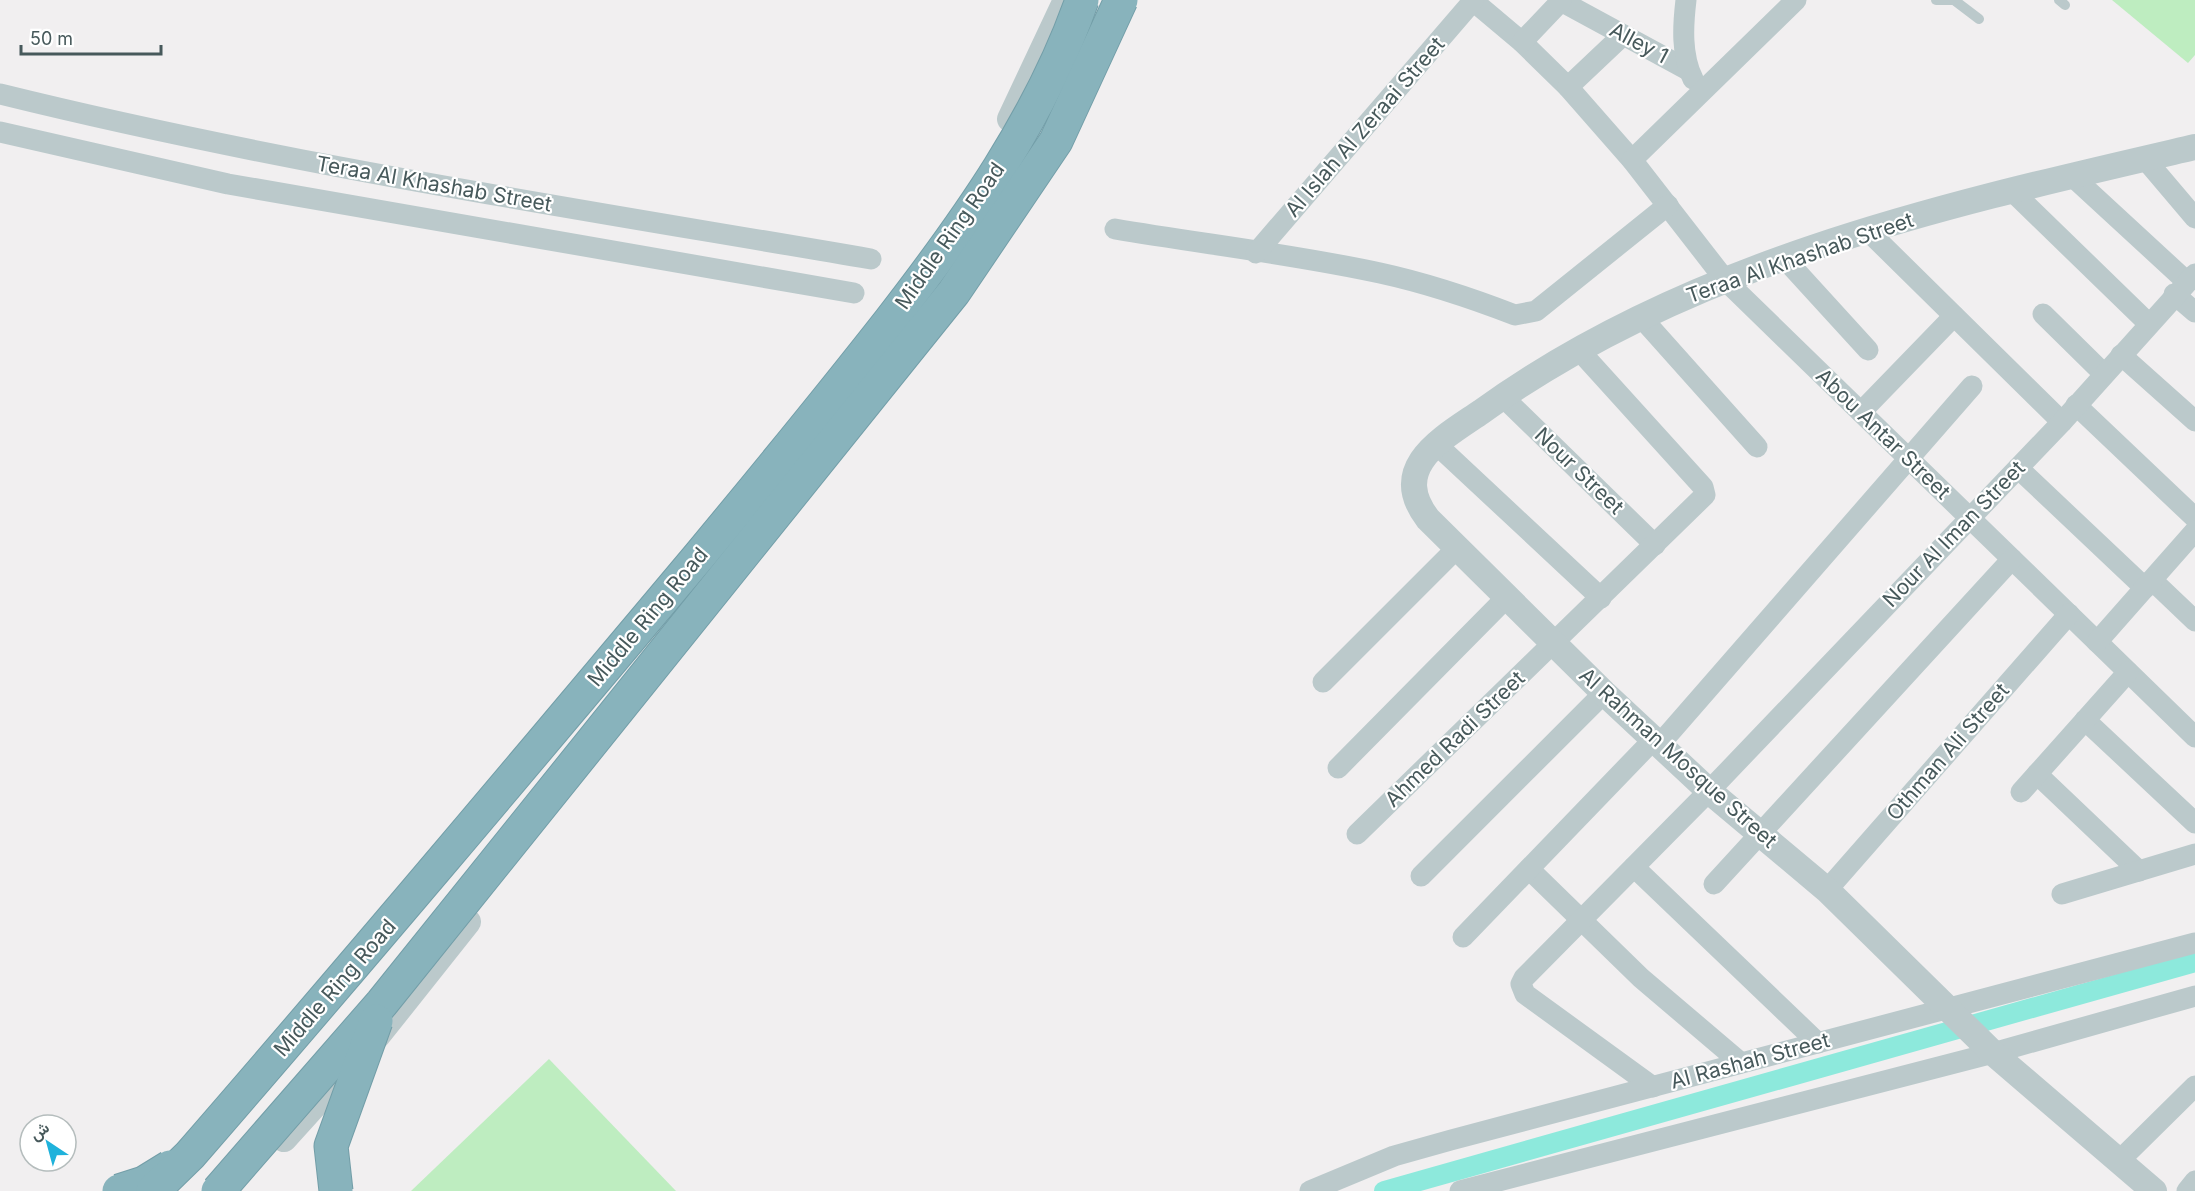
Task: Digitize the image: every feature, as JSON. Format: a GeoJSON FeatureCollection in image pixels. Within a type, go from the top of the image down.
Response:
{"type":"FeatureCollection","features":[{"type":"Feature","properties":{"kind":"highway","name":"Middle Ring Road"},"geometry":{"type":"LineString","coordinates":[[153,1191],[190,1155],[408,903],[824,406],[889,322],[989,184],[1038,99],[1082,0]]}},
{"type":"Feature","properties":{"kind":"highway","name":"Middle Ring Road"},"geometry":{"type":"LineString","coordinates":[[218,1191],[382,1003],[954,292],[1056,141],[1121,0]]}},
{"type":"Feature","properties":{"kind":"highway"},"geometry":{"type":"LineString","coordinates":[[336,1191],[331,1146],[382,1003]]}},
{"type":"Feature","properties":{"kind":"highway"},"geometry":{"type":"LineString","coordinates":[[119,1191],[144,1183],[190,1155]]}},
{"type":"Feature","properties":{"kind":"street"},"geometry":{"type":"LineString","coordinates":[[144,1191],[186,1150],[550,722],[916,267],[977,177],[1031,76],[1066,0]]}},
{"type":"Feature","properties":{"kind":"street"},"geometry":{"type":"LineString","coordinates":[[238,1191],[379,1034],[965,300],[1027,209],[1091,99],[1107,68],[1135,0]]}},
{"type":"Feature","properties":{"kind":"street"},"geometry":{"type":"LineString","coordinates":[[1686,0],[1684,36],[1688,70],[1701,95]]}},
{"type":"Feature","properties":{"kind":"street"},"geometry":{"type":"LineString","coordinates":[[1522,42],[1560,1]]}},
{"type":"Feature","properties":{"kind":"street","name":"Alley 1"},"geometry":{"type":"LineString","coordinates":[[1560,1],[1688,70]]}},
{"type":"Feature","properties":{"kind":"street"},"geometry":{"type":"LineString","coordinates":[[1632,160],[1701,95],[1793,1]]}},
{"type":"Feature","properties":{"kind":"street","name":"Abou Antar Street"},"geometry":{"type":"LineString","coordinates":[[1481,3],[1568,87],[1632,160],[1726,281],[2195,737]]}},
{"type":"Feature","properties":{"kind":"street","name":"Al Islah Al Zeraai Street"},"geometry":{"type":"LineString","coordinates":[[1256,253],[1481,3]]}},
{"type":"Feature","properties":{"kind":"street"},"geometry":{"type":"LineString","coordinates":[[1568,87],[1623,35]]}},
{"type":"Feature","properties":{"kind":"street"},"geometry":{"type":"LineString","coordinates":[[1031,76],[1091,99]]}},
{"type":"Feature","properties":{"kind":"street","name":"Teraa Al Khashab Street"},"geometry":{"type":"LineString","coordinates":[[0,94],[160,132],[307,162],[871,259]]}},
{"type":"Feature","properties":{"kind":"street","name":"Teraa Al Khashab Street"},"geometry":{"type":"LineString","coordinates":[[0,132],[228,184],[854,293]]}},
{"type":"Feature","properties":{"kind":"street","name":"Teraa Al Khashab Street"},"geometry":{"type":"LineString","coordinates":[[1436,444],[1502,396],[1578,349],[1640,316],[1726,281],[1868,231],[2011,190],[2195,147]]}},
{"type":"Feature","properties":{"kind":"street"},"geometry":{"type":"LineString","coordinates":[[2145,159],[2195,218]]}},
{"type":"Feature","properties":{"kind":"street"},"geometry":{"type":"LineString","coordinates":[[2072,176],[2185,283],[2195,312]]}},
{"type":"Feature","properties":{"kind":"street"},"geometry":{"type":"LineString","coordinates":[[2011,190],[2148,324]]}},
{"type":"Feature","properties":{"kind":"street"},"geometry":{"type":"LineString","coordinates":[[1115,230],[1320,261],[1382,273],[1444,290],[1515,315],[1526,315],[1536,311],[1668,205]]}},
{"type":"Feature","properties":{"kind":"street"},"geometry":{"type":"LineString","coordinates":[[1868,231],[2062,422]]}},
{"type":"Feature","properties":{"kind":"street"},"geometry":{"type":"LineString","coordinates":[[1785,259],[1868,350]]}},
{"type":"Feature","properties":{"kind":"street","name":"Nour Al Iman Street"},"geometry":{"type":"LineString","coordinates":[[1653,1087],[1523,991],[1521,984],[1524,978],[1709,791],[2062,422],[2185,283]]}},
{"type":"Feature","properties":{"kind":"street"},"geometry":{"type":"LineString","coordinates":[[2043,314],[2104,374]]}},
{"type":"Feature","properties":{"kind":"street"},"geometry":{"type":"LineString","coordinates":[[1640,316],[1757,447]]}},
{"type":"Feature","properties":{"kind":"street"},"geometry":{"type":"LineString","coordinates":[[1861,412],[1954,316]]}},
{"type":"Feature","properties":{"kind":"street","name":"Ahmed Radi Street"},"geometry":{"type":"LineString","coordinates":[[1357,834],[1702,500],[1705,489],[1578,349]]}},
{"type":"Feature","properties":{"kind":"street"},"geometry":{"type":"LineString","coordinates":[[2121,355],[2195,421]]}},
{"type":"Feature","properties":{"kind":"street"},"geometry":{"type":"LineString","coordinates":[[1463,937],[1657,742],[1972,386]]}},
{"type":"Feature","properties":{"kind":"street","name":"Nour Street"},"geometry":{"type":"LineString","coordinates":[[1502,396],[1655,545]]}},
{"type":"Feature","properties":{"kind":"street"},"geometry":{"type":"LineString","coordinates":[[2076,405],[2195,518]]}},
{"type":"Feature","properties":{"kind":"street"},"geometry":{"type":"LineString","coordinates":[[1436,444],[1601,598]]}},
{"type":"Feature","properties":{"kind":"street","name":"Al Rahman Mosque Street"},"geometry":{"type":"LineString","coordinates":[[1436,444],[1418,466],[1414,494],[1419,508],[1428,519],[1553,644],[1709,791],[1827,890],[1950,1008],[1993,1053],[2154,1191]]}},
{"type":"Feature","properties":{"kind":"street"},"geometry":{"type":"LineString","coordinates":[[2018,468],[2148,584],[2195,621]]}},
{"type":"Feature","properties":{"kind":"street"},"geometry":{"type":"LineString","coordinates":[[2097,642],[2195,531]]}},
{"type":"Feature","properties":{"kind":"street"},"geometry":{"type":"LineString","coordinates":[[1323,682],[1457,548]]}},
{"type":"Feature","properties":{"kind":"street"},"geometry":{"type":"LineString","coordinates":[[1714,884],[2012,559]]}},
{"type":"Feature","properties":{"kind":"street"},"geometry":{"type":"LineString","coordinates":[[1338,768],[1507,597]]}},
{"type":"Feature","properties":{"kind":"street"},"geometry":{"type":"LineString","coordinates":[[639,611],[687,647]]}},
{"type":"Feature","properties":{"kind":"street","name":"Othman Ali Street"},"geometry":{"type":"LineString","coordinates":[[1827,890],[2069,614]]}},
{"type":"Feature","properties":{"kind":"street"},"geometry":{"type":"LineString","coordinates":[[2021,792],[2128,672]]}},
{"type":"Feature","properties":{"kind":"street"},"geometry":{"type":"LineString","coordinates":[[1421,876],[1604,693]]}},
{"type":"Feature","properties":{"kind":"street"},"geometry":{"type":"LineString","coordinates":[[2085,720],[2195,823]]}},
{"type":"Feature","properties":{"kind":"street"},"geometry":{"type":"LineString","coordinates":[[2037,774],[2139,871]]}},
{"type":"Feature","properties":{"kind":"street"},"geometry":{"type":"LineString","coordinates":[[2062,894],[2195,854]]}},
{"type":"Feature","properties":{"kind":"street"},"geometry":{"type":"LineString","coordinates":[[1634,867],[1818,1043]]}},
{"type":"Feature","properties":{"kind":"street"},"geometry":{"type":"LineString","coordinates":[[1529,869],[1641,978],[1741,1063]]}},
{"type":"Feature","properties":{"kind":"street","name":"Al Rashah Street"},"geometry":{"type":"LineString","coordinates":[[1310,1191],[1394,1156],[2195,943]]}},
{"type":"Feature","properties":{"kind":"street"},"geometry":{"type":"LineString","coordinates":[[1460,1191],[1993,1053],[2195,996]]}},
{"type":"Feature","properties":{"kind":"street"},"geometry":{"type":"LineString","coordinates":[[2120,1160],[2195,1086]]}},
{"type":"Feature","properties":{"kind":"street"},"geometry":{"type":"LineString","coordinates":[[2187,1191],[2195,1181]]}},
{"type":"Feature","properties":{"kind":"lane"},"geometry":{"type":"LineString","coordinates":[[1936,0],[1953,0],[1979,19]]}},
{"type":"Feature","properties":{"kind":"green space"},"geometry":{"type":"Polygon","coordinates":[[[2112,0],[2195,0],[2195,55],[2188,63],[2112,0]]]}},
{"type":"Feature","properties":{"kind":"green space"},"geometry":{"type":"Polygon","coordinates":[[[549,1059],[676,1191],[411,1191],[549,1059]]]}},
{"type":"Feature","properties":{"kind":"waterway"},"geometry":{"type":"LineString","coordinates":[[1384,1191],[2195,962]]}}]}
